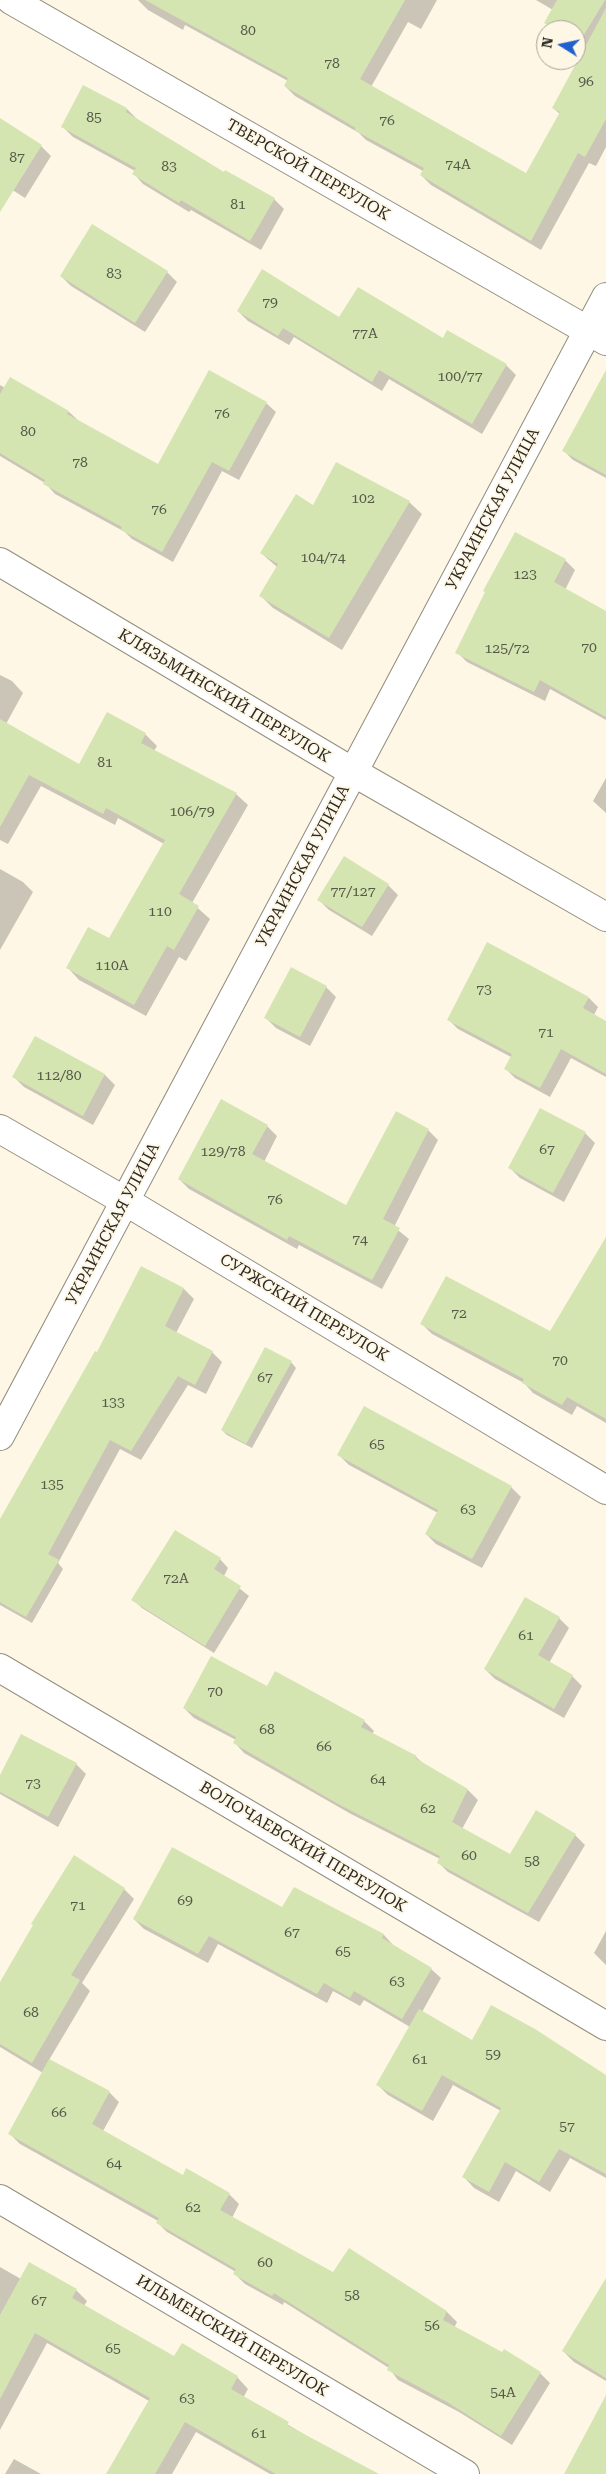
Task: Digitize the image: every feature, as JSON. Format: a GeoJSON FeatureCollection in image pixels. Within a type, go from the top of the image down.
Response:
{"type":"FeatureCollection","features":[{"type":"Feature","properties":{"kind":"street","name":"ТВЕРСКОЙ ПЕРЕУЛОК"},"geometry":{"type":"LineString","coordinates":[[11,0],[597,336]]}},
{"type":"Feature","properties":{"kind":"street","name":"УКРАИНСКАЯ УЛИЦА"},"geometry":{"type":"LineString","coordinates":[[0,1436],[352,772],[597,336],[606,297]]}},
{"type":"Feature","properties":{"kind":"street","name":"КЛЯЗЬМИНСКИЙ ПЕРЕУЛОК"},"geometry":{"type":"LineString","coordinates":[[0,562],[352,772],[606,917]]}},
{"type":"Feature","properties":{"kind":"street","name":"СУРЖСКИЙ ПЕРЕУЛОК"},"geometry":{"type":"LineString","coordinates":[[0,1129],[125,1201],[606,1490]]}},
{"type":"Feature","properties":{"kind":"street","name":"ВОЛОЧАЕВСКИЙ ПЕРЕУЛОК"},"geometry":{"type":"LineString","coordinates":[[0,1668],[606,2026]]}},
{"type":"Feature","properties":{"kind":"street","name":"ИЛЬМЕНСКИЙ ПЕРЕУЛОК"},"geometry":{"type":"LineString","coordinates":[[0,2199],[465,2474]]}},
{"type":"Feature","properties":{"kind":"building"},"geometry":{"type":"Polygon","coordinates":[[[145,0],[405,0],[360,79],[526,173],[560,112],[552,108],[573,70],[586,70],[586,45],[606,8],[606,119],[585,157],[578,153],[531,241],[420,175],[424,168],[354,130],[356,128],[284,86],[288,78],[145,0]]]}},
{"type":"Feature","properties":{"kind":"building"},"geometry":{"type":"Polygon","coordinates":[[[557,0],[605,0],[586,31],[586,20],[546,20],[557,0]]]}},
{"type":"Feature","properties":{"kind":"building"},"geometry":{"type":"Polygon","coordinates":[[[83,85],[127,108],[126,112],[224,172],[225,170],[275,198],[250,241],[181,200],[179,203],[132,174],[136,168],[61,127],[83,85]]]}},
{"type":"Feature","properties":{"kind":"building"},"geometry":{"type":"Polygon","coordinates":[[[0,118],[42,145],[0,212],[0,118]]]}},
{"type":"Feature","properties":{"kind":"building"},"geometry":{"type":"Polygon","coordinates":[[[92,224],[168,271],[135,323],[60,276],[92,224]]]}},
{"type":"Feature","properties":{"kind":"building"},"geometry":{"type":"Polygon","coordinates":[[[262,269],[339,317],[358,287],[443,338],[447,330],[507,364],[472,424],[379,370],[372,382],[283,328],[278,336],[237,311],[262,269]]]}},
{"type":"Feature","properties":{"kind":"building"},"geometry":{"type":"Polygon","coordinates":[[[209,370],[267,402],[229,471],[212,462],[162,552],[121,530],[122,527],[43,484],[45,480],[0,453],[0,394],[10,377],[69,411],[67,414],[158,464],[209,370]]]}},
{"type":"Feature","properties":{"kind":"building"},"geometry":{"type":"Polygon","coordinates":[[[606,370],[606,475],[562,451],[606,370]]]}},
{"type":"Feature","properties":{"kind":"building"},"geometry":{"type":"Polygon","coordinates":[[[336,462],[410,501],[329,638],[259,596],[278,564],[260,553],[296,494],[313,505],[336,462]]]}},
{"type":"Feature","properties":{"kind":"building"},"geometry":{"type":"Polygon","coordinates":[[[515,532],[566,559],[554,582],[606,611],[606,717],[540,680],[534,692],[455,653],[485,592],[483,591],[515,532]]]}},
{"type":"Feature","properties":{"kind":"building"},"geometry":{"type":"Polygon","coordinates":[[[107,712],[146,733],[141,743],[237,793],[179,894],[199,906],[174,950],[167,946],[134,1005],[66,968],[88,927],[109,938],[165,840],[106,808],[103,814],[29,775],[0,827],[0,719],[79,764],[107,712]]]}},
{"type":"Feature","properties":{"kind":"building"},"geometry":{"type":"Polygon","coordinates":[[[344,856],[389,884],[362,927],[317,900],[344,856]]]}},
{"type":"Feature","properties":{"kind":"building"},"geometry":{"type":"Polygon","coordinates":[[[487,942],[589,997],[583,1008],[606,1021],[606,1074],[561,1049],[540,1088],[504,1069],[512,1054],[447,1020],[487,942]]]}},
{"type":"Feature","properties":{"kind":"building"},"geometry":{"type":"Polygon","coordinates":[[[291,967],[327,986],[300,1037],[264,1018],[291,967]]]}},
{"type":"Feature","properties":{"kind":"building"},"geometry":{"type":"Polygon","coordinates":[[[35,1036],[105,1074],[83,1116],[12,1077],[35,1036]]]}},
{"type":"Feature","properties":{"kind":"building"},"geometry":{"type":"Polygon","coordinates":[[[221,1099],[268,1125],[252,1154],[346,1205],[396,1111],[429,1129],[383,1219],[400,1228],[372,1280],[289,1236],[287,1240],[178,1179],[221,1099]]]}},
{"type":"Feature","properties":{"kind":"building"},"geometry":{"type":"Polygon","coordinates":[[[540,1108],[586,1132],[553,1193],[508,1168],[540,1108]]]}},
{"type":"Feature","properties":{"kind":"building"},"geometry":{"type":"Polygon","coordinates":[[[606,1237],[606,1419],[567,1397],[562,1405],[522,1383],[524,1379],[420,1324],[446,1276],[550,1331],[606,1237]]]}},
{"type":"Feature","properties":{"kind":"building"},"geometry":{"type":"Polygon","coordinates":[[[141,1266],[184,1288],[165,1326],[213,1351],[195,1385],[178,1376],[131,1451],[110,1440],[48,1554],[59,1560],[26,1617],[0,1602],[0,1519],[95,1351],[97,1352],[141,1266]]]}},
{"type":"Feature","properties":{"kind":"building"},"geometry":{"type":"Polygon","coordinates":[[[265,1347],[292,1361],[246,1444],[221,1430],[265,1347]]]}},
{"type":"Feature","properties":{"kind":"building"},"geometry":{"type":"Polygon","coordinates":[[[364,1406],[512,1486],[472,1559],[425,1534],[438,1510],[337,1455],[364,1406]]]}},
{"type":"Feature","properties":{"kind":"building"},"geometry":{"type":"Polygon","coordinates":[[[175,1530],[221,1558],[214,1569],[241,1586],[205,1646],[131,1600],[175,1530]]]}},
{"type":"Feature","properties":{"kind":"building"},"geometry":{"type":"Polygon","coordinates":[[[525,1597],[560,1617],[538,1655],[573,1675],[554,1709],[484,1669],[525,1597]]]}},
{"type":"Feature","properties":{"kind":"building"},"geometry":{"type":"Polygon","coordinates":[[[211,1656],[267,1686],[275,1671],[365,1720],[361,1727],[417,1756],[415,1758],[468,1789],[452,1822],[510,1854],[536,1810],[576,1834],[528,1913],[437,1863],[440,1856],[340,1805],[233,1743],[236,1737],[183,1708],[211,1656]]]}},
{"type":"Feature","properties":{"kind":"building"},"geometry":{"type":"Polygon","coordinates":[[[21,1734],[77,1763],[48,1817],[0,1792],[0,1775],[21,1734]]]}},
{"type":"Feature","properties":{"kind":"building"},"geometry":{"type":"Polygon","coordinates":[[[172,1847],[282,1907],[294,1887],[384,1934],[382,1938],[432,1968],[402,2019],[354,1991],[350,1998],[324,1983],[317,1994],[209,1936],[198,1954],[133,1919],[172,1847]]]}},
{"type":"Feature","properties":{"kind":"building"},"geometry":{"type":"Polygon","coordinates":[[[74,1855],[125,1888],[71,1975],[80,1980],[32,2063],[0,2044],[0,1982],[33,1925],[31,1924],[74,1855]]]}},
{"type":"Feature","properties":{"kind":"building"},"geometry":{"type":"Polygon","coordinates":[[[491,2005],[535,2029],[606,2075],[606,2174],[559,2149],[539,2182],[505,2162],[489,2192],[462,2177],[501,2108],[442,2075],[422,2111],[376,2085],[419,2009],[472,2040],[491,2005]]]}},
{"type":"Feature","properties":{"kind":"building"},"geometry":{"type":"Polygon","coordinates":[[[49,2059],[110,2091],[92,2124],[183,2175],[186,2168],[230,2193],[220,2210],[333,2272],[349,2248],[447,2311],[443,2320],[502,2352],[504,2349],[541,2372],[501,2436],[447,2402],[387,2370],[389,2365],[274,2293],[272,2296],[233,2274],[236,2269],[156,2223],[159,2218],[8,2134],[49,2059]]]}},
{"type":"Feature","properties":{"kind":"building"},"geometry":{"type":"Polygon","coordinates":[[[29,2262],[77,2289],[72,2298],[174,2356],[182,2343],[238,2376],[231,2389],[289,2422],[287,2425],[379,2474],[276,2474],[185,2422],[155,2474],[106,2474],[150,2398],[35,2333],[0,2399],[0,2315],[29,2262]]]}},
{"type":"Feature","properties":{"kind":"building"},"geometry":{"type":"Polygon","coordinates":[[[606,2278],[606,2378],[562,2351],[606,2278]]]}},
{"type":"Feature","properties":{"kind":"building"},"geometry":{"type":"Polygon","coordinates":[[[606,2395],[606,2474],[564,2474],[606,2395]]]}}]}
